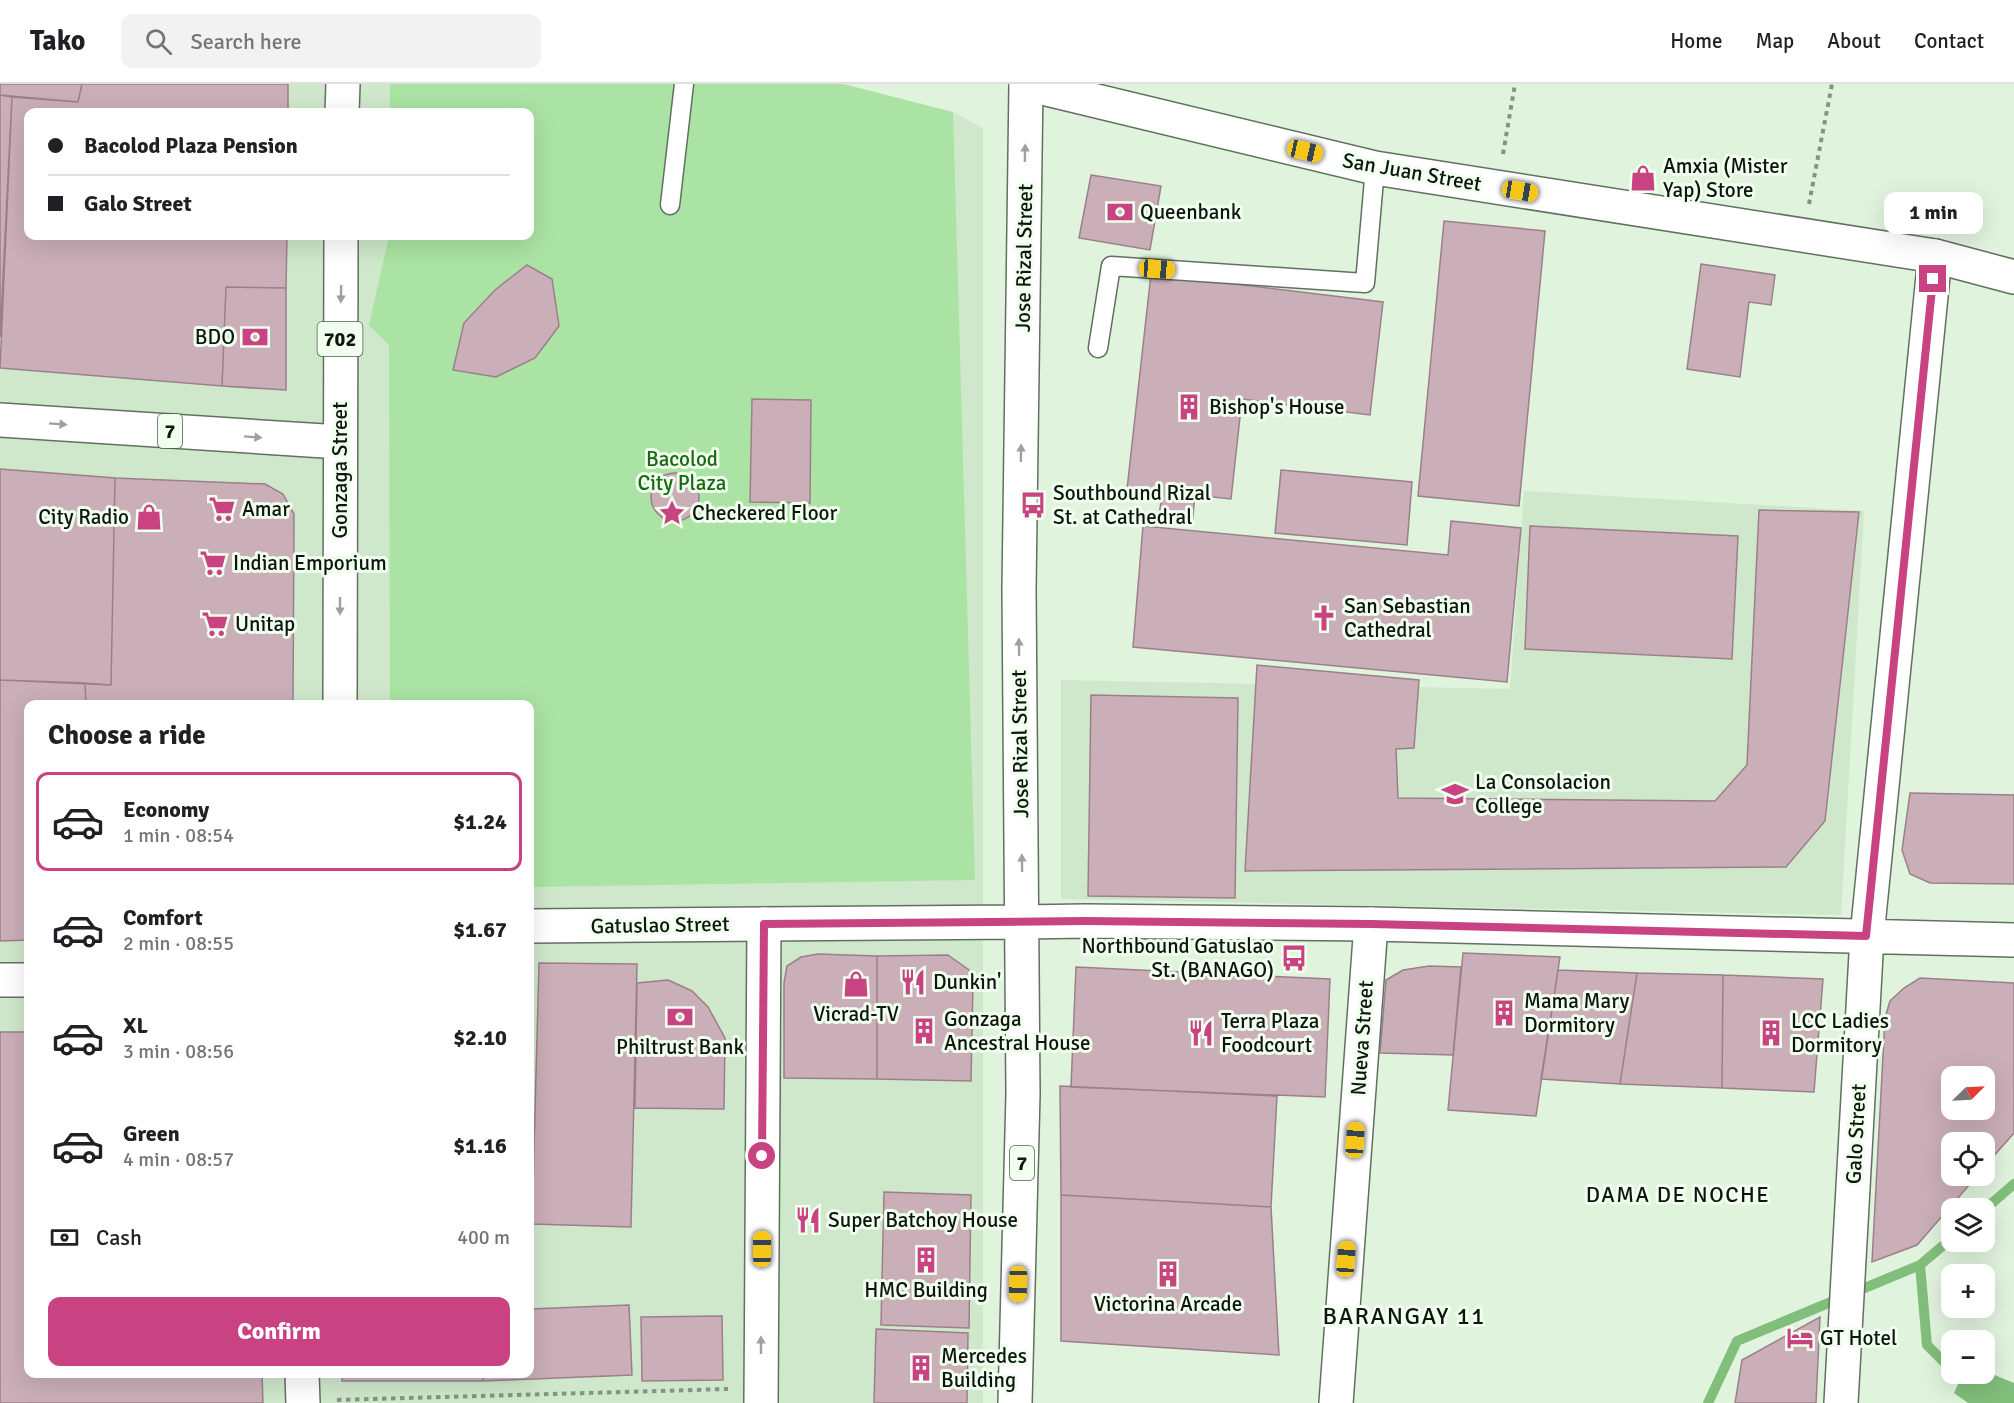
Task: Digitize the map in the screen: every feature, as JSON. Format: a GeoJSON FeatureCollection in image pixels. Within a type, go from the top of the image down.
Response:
{"type":"FeatureCollection","features":[{"type":"Feature","properties":{"kind":"main road"},"geometry":{"type":"LineString","coordinates":[[342,108],[343,84]]}},
{"type":"Feature","properties":{"kind":"main road","name":"San Juan Street"},"geometry":{"type":"LineString","coordinates":[[1026,84],[1375,168],[1935,256],[2014,277]]}},
{"type":"Feature","properties":{"kind":"main road","name":"Jose Rizal Street"},"geometry":{"type":"LineString","coordinates":[[1015,1403],[1023,1094],[1019,589],[1026,84]]}},
{"type":"Feature","properties":{"kind":"main road","name":"Gonzaga Street"},"geometry":{"type":"LineString","coordinates":[[340,700],[341,240]]}},
{"type":"Feature","properties":{"kind":"main road","name":"Galo Street"},"geometry":{"type":"LineString","coordinates":[[1842,1403],[1866,936],[1935,256]]}},
{"type":"Feature","properties":{"kind":"main road","name":"7"},"geometry":{"type":"LineString","coordinates":[[0,420],[340,442]]}},
{"type":"Feature","properties":{"kind":"main road","name":"Gatuslao Street"},"geometry":{"type":"LineString","coordinates":[[534,926],[1085,921],[1371,924],[2014,940]]}},
{"type":"Feature","properties":{"kind":"main road"},"geometry":{"type":"LineString","coordinates":[[761,1396],[764,924]]}},
{"type":"Feature","properties":{"kind":"main road","name":"Nueva Street"},"geometry":{"type":"LineString","coordinates":[[1336,1403],[1371,924]]}},
{"type":"Feature","properties":{"kind":"main road"},"geometry":{"type":"LineString","coordinates":[[0,980],[24,980]]}},
{"type":"Feature","properties":{"kind":"lane"},"geometry":{"type":"LineString","coordinates":[[670,205],[684,84]]}},
{"type":"Feature","properties":{"kind":"lane"},"geometry":{"type":"LineString","coordinates":[[1098,348],[1111,266],[1365,283],[1375,168]]}},
{"type":"Feature","properties":{"kind":"path"},"geometry":{"type":"LineString","coordinates":[[1497,187],[1515,84]]}},
{"type":"Feature","properties":{"kind":"path"},"geometry":{"type":"LineString","coordinates":[[1803,235],[1833,84]]}},
{"type":"Feature","properties":{"kind":"path"},"geometry":{"type":"LineString","coordinates":[[303,1392],[761,1396]]}},
{"type":"Feature","properties":{"kind":"shaded area"},"geometry":{"type":"Polygon","coordinates":[[[0,84],[843,84],[953,112],[983,128],[983,1403],[0,1403],[0,84]]]}},
{"type":"Feature","properties":{"kind":"shaded area","name":"La Consolacion College"},"geometry":{"type":"Polygon","coordinates":[[[1524,491],[1864,511],[1841,915],[1061,899],[1061,680],[1510,689],[1524,491]]]}},
{"type":"Feature","properties":{"kind":"shaded area"},"geometry":{"type":"Polygon","coordinates":[[[1995,1375],[2014,1383],[2014,1403],[1968,1403],[1954,1393],[1958,1384],[1995,1384],[1995,1375]]]}},
{"type":"Feature","properties":{"kind":"green space","name":"Bacolod City Plaza"},"geometry":{"type":"Polygon","coordinates":[[[390,84],[843,84],[953,112],[975,880],[534,887],[534,700],[390,700],[389,345],[369,325],[388,240],[534,240],[534,108],[390,108],[390,84]]]}},
{"type":"Feature","properties":{"kind":"building"},"geometry":{"type":"Polygon","coordinates":[[[0,84],[82,84],[78,102],[0,95],[0,84]]]}},
{"type":"Feature","properties":{"kind":"building"},"geometry":{"type":"Polygon","coordinates":[[[82,84],[288,84],[288,108],[24,108],[24,240],[287,240],[286,288],[226,287],[222,386],[0,368],[12,97],[78,102],[82,84]]]}},
{"type":"Feature","properties":{"kind":"building"},"geometry":{"type":"Polygon","coordinates":[[[0,95],[12,97],[0,337],[0,95]]]}},
{"type":"Feature","properties":{"kind":"building","name":"Queenbank"},"geometry":{"type":"Polygon","coordinates":[[[1091,175],[1161,186],[1150,250],[1079,238],[1091,175]]]}},
{"type":"Feature","properties":{"kind":"building"},"geometry":{"type":"Polygon","coordinates":[[[1444,221],[1545,231],[1519,506],[1418,496],[1444,221]]]}},
{"type":"Feature","properties":{"kind":"building"},"geometry":{"type":"Polygon","coordinates":[[[1701,264],[1775,275],[1771,305],[1749,302],[1740,377],[1687,369],[1701,264]]]}},
{"type":"Feature","properties":{"kind":"building"},"geometry":{"type":"Polygon","coordinates":[[[527,265],[552,279],[559,326],[535,358],[496,377],[453,370],[464,323],[495,290],[527,265]]]}},
{"type":"Feature","properties":{"kind":"building","name":"Bishop's House"},"geometry":{"type":"Polygon","coordinates":[[[1151,274],[1383,302],[1370,415],[1242,399],[1231,499],[1195,495],[1192,525],[1158,521],[1161,502],[1126,498],[1151,274]]]}},
{"type":"Feature","properties":{"kind":"building","name":"BDO"},"geometry":{"type":"Polygon","coordinates":[[[226,287],[286,288],[286,390],[222,386],[226,287]]]}},
{"type":"Feature","properties":{"kind":"building"},"geometry":{"type":"Polygon","coordinates":[[[752,399],[811,400],[810,503],[750,502],[752,399]]]}},
{"type":"Feature","properties":{"kind":"building"},"geometry":{"type":"Polygon","coordinates":[[[0,469],[115,478],[111,685],[0,680],[0,469]]]}},
{"type":"Feature","properties":{"kind":"building"},"geometry":{"type":"Polygon","coordinates":[[[1281,470],[1412,482],[1407,545],[1275,533],[1281,470]]]}},
{"type":"Feature","properties":{"kind":"building"},"geometry":{"type":"Polygon","coordinates":[[[670,473],[680,473],[692,480],[699,492],[699,502],[692,514],[680,521],[670,521],[655,510],[651,502],[651,492],[662,477],[670,473]]]}},
{"type":"Feature","properties":{"kind":"building"},"geometry":{"type":"Polygon","coordinates":[[[115,478],[265,484],[283,494],[294,514],[293,700],[86,700],[85,683],[111,685],[115,478]]]}},
{"type":"Feature","properties":{"kind":"building"},"geometry":{"type":"Polygon","coordinates":[[[1759,510],[1859,512],[1825,821],[1786,867],[1245,871],[1257,665],[1419,680],[1414,748],[1396,749],[1398,798],[1715,801],[1747,765],[1759,510]]]}},
{"type":"Feature","properties":{"kind":"building","name":"San Sebastian Cathedral"},"geometry":{"type":"Polygon","coordinates":[[[1451,521],[1521,528],[1507,682],[1133,647],[1143,526],[1448,555],[1451,521]]]}},
{"type":"Feature","properties":{"kind":"building"},"geometry":{"type":"Polygon","coordinates":[[[1530,526],[1738,536],[1732,659],[1525,649],[1530,526]]]}},
{"type":"Feature","properties":{"kind":"building"},"geometry":{"type":"Polygon","coordinates":[[[0,680],[85,683],[86,700],[24,700],[24,940],[0,941],[0,680]]]}},
{"type":"Feature","properties":{"kind":"building"},"geometry":{"type":"Polygon","coordinates":[[[1091,695],[1238,698],[1235,898],[1088,896],[1091,695]]]}},
{"type":"Feature","properties":{"kind":"building"},"geometry":{"type":"Polygon","coordinates":[[[1910,793],[2014,795],[2014,884],[1930,883],[1910,874],[1902,850],[1910,793]]]}},
{"type":"Feature","properties":{"kind":"building","name":"Mama Mary Dormitory"},"geometry":{"type":"Polygon","coordinates":[[[1463,953],[1560,957],[1536,1116],[1448,1110],[1463,953]]]}},
{"type":"Feature","properties":{"kind":"building"},"geometry":{"type":"Polygon","coordinates":[[[818,954],[877,956],[877,1079],[784,1078],[784,983],[787,966],[801,957],[818,954]]]}},
{"type":"Feature","properties":{"kind":"building","name":"Gonzaga Ancestral House"},"geometry":{"type":"Polygon","coordinates":[[[948,955],[969,970],[973,983],[971,1081],[877,1079],[877,956],[948,955]]]}},
{"type":"Feature","properties":{"kind":"building"},"geometry":{"type":"Polygon","coordinates":[[[539,963],[637,964],[631,1227],[534,1224],[539,963]]]}},
{"type":"Feature","properties":{"kind":"building"},"geometry":{"type":"Polygon","coordinates":[[[1429,966],[1461,967],[1453,1055],[1380,1053],[1386,980],[1403,970],[1429,966]]]}},
{"type":"Feature","properties":{"kind":"building","name":"Terra Plaza Foodcourt"},"geometry":{"type":"Polygon","coordinates":[[[1076,967],[1330,979],[1325,1097],[1071,1087],[1076,967]]]}},
{"type":"Feature","properties":{"kind":"building"},"geometry":{"type":"Polygon","coordinates":[[[1558,970],[1637,973],[1620,1084],[1541,1079],[1558,970]]]}},
{"type":"Feature","properties":{"kind":"building"},"geometry":{"type":"Polygon","coordinates":[[[1637,973],[1723,975],[1722,1088],[1620,1084],[1637,973]]]}},
{"type":"Feature","properties":{"kind":"building","name":"LCC Ladies Dormitory"},"geometry":{"type":"Polygon","coordinates":[[[1723,975],[1823,979],[1814,1092],[1722,1088],[1723,975]]]}},
{"type":"Feature","properties":{"kind":"building"},"geometry":{"type":"Polygon","coordinates":[[[1920,978],[2014,983],[2014,1133],[1995,1155],[1995,1132],[1941,1132],[1941,1186],[1968,1186],[1958,1198],[1941,1198],[1941,1217],[1917,1245],[1872,1262],[1885,1018],[1890,1001],[1920,978]]]}},
{"type":"Feature","properties":{"kind":"building"},"geometry":{"type":"Polygon","coordinates":[[[668,980],[692,991],[708,1007],[725,1038],[724,1109],[635,1108],[637,983],[668,980]]]}},
{"type":"Feature","properties":{"kind":"building"},"geometry":{"type":"Polygon","coordinates":[[[0,1032],[24,1032],[24,1378],[262,1378],[263,1403],[0,1403],[0,1032]]]}},
{"type":"Feature","properties":{"kind":"building"},"geometry":{"type":"Polygon","coordinates":[[[1060,1086],[1277,1096],[1271,1207],[1061,1195],[1060,1086]]]}},
{"type":"Feature","properties":{"kind":"building","name":"HMC Building"},"geometry":{"type":"Polygon","coordinates":[[[884,1192],[971,1195],[969,1328],[881,1325],[884,1192]]]}},
{"type":"Feature","properties":{"kind":"building","name":"Victorina Arcade"},"geometry":{"type":"Polygon","coordinates":[[[1061,1195],[1271,1207],[1279,1355],[1061,1341],[1061,1195]]]}},
{"type":"Feature","properties":{"kind":"building"},"geometry":{"type":"Polygon","coordinates":[[[629,1305],[632,1375],[483,1381],[483,1378],[534,1378],[534,1309],[629,1305]]]}},
{"type":"Feature","properties":{"kind":"building"},"geometry":{"type":"Polygon","coordinates":[[[722,1316],[723,1380],[642,1381],[641,1317],[722,1316]]]}},
{"type":"Feature","properties":{"kind":"building","name":"GT Hotel"},"geometry":{"type":"Polygon","coordinates":[[[1820,1317],[1816,1403],[1735,1403],[1742,1360],[1820,1317]]]}},
{"type":"Feature","properties":{"kind":"building","name":"Mercedes Building"},"geometry":{"type":"Polygon","coordinates":[[[876,1329],[968,1333],[967,1403],[874,1403],[876,1329]]]}},
{"type":"Feature","properties":{"kind":"building"},"geometry":{"type":"Polygon","coordinates":[[[342,1378],[483,1378],[483,1381],[342,1381],[342,1378]]]}},
{"type":"Feature","properties":{"kind":"waterway"},"geometry":{"type":"LineString","coordinates":[[1995,1200],[2014,1184]]}},
{"type":"Feature","properties":{"kind":"waterway"},"geometry":{"type":"LineString","coordinates":[[1941,1247],[1920,1265],[1927,1345],[1941,1359]]}},
{"type":"Feature","properties":{"kind":"waterway"},"geometry":{"type":"LineString","coordinates":[[1708,1403],[1737,1341],[1920,1265]]}},
{"type":"Feature","properties":{"kind":"place","name":"Amxia (Mister Yap) Store"},"geometry":{"type":"Point","coordinates":[1643,178]}},
{"type":"Feature","properties":{"kind":"place","name":"Queenbank"},"geometry":{"type":"Point","coordinates":[1120,212]}},
{"type":"Feature","properties":{"kind":"place","name":"BDO"},"geometry":{"type":"Point","coordinates":[255,337]}},
{"type":"Feature","properties":{"kind":"place","name":"Bishop's House"},"geometry":{"type":"Point","coordinates":[1189,407]}},
{"type":"Feature","properties":{"kind":"place","name":"Southbound Rizal St. at Cathedral"},"geometry":{"type":"Point","coordinates":[1033,505]}},
{"type":"Feature","properties":{"kind":"place","name":"Amar"},"geometry":{"type":"Point","coordinates":[222,509]}},
{"type":"Feature","properties":{"kind":"place","name":"Checkered Floor"},"geometry":{"type":"Point","coordinates":[672,513]}},
{"type":"Feature","properties":{"kind":"place","name":"City Radio"},"geometry":{"type":"Point","coordinates":[149,517]}},
{"type":"Feature","properties":{"kind":"place","name":"Indian Emporium"},"geometry":{"type":"Point","coordinates":[213,563]}},
{"type":"Feature","properties":{"kind":"place","name":"San Sebastian Cathedral"},"geometry":{"type":"Point","coordinates":[1324,618]}},
{"type":"Feature","properties":{"kind":"place","name":"Unitap"},"geometry":{"type":"Point","coordinates":[215,624]}},
{"type":"Feature","properties":{"kind":"place","name":"La Consolacion College"},"geometry":{"type":"Point","coordinates":[1455,794]}},
{"type":"Feature","properties":{"kind":"place","name":"Northbound Gatuslao St. (BANAGO)"},"geometry":{"type":"Point","coordinates":[1294,958]}},
{"type":"Feature","properties":{"kind":"place","name":"Dunkin'"},"geometry":{"type":"Point","coordinates":[913,982]}},
{"type":"Feature","properties":{"kind":"place","name":"Vicrad-TV"},"geometry":{"type":"Point","coordinates":[856,984]}},
{"type":"Feature","properties":{"kind":"place","name":"Mama Mary Dormitory"},"geometry":{"type":"Point","coordinates":[1504,1013]}},
{"type":"Feature","properties":{"kind":"place","name":"Philtrust Bank"},"geometry":{"type":"Point","coordinates":[680,1017]}},
{"type":"Feature","properties":{"kind":"place","name":"Gonzaga Ancestral House"},"geometry":{"type":"Point","coordinates":[924,1031]}},
{"type":"Feature","properties":{"kind":"place","name":"Terra Plaza Foodcourt"},"geometry":{"type":"Point","coordinates":[1201,1033]}},
{"type":"Feature","properties":{"kind":"place","name":"LCC Ladies Dormitory"},"geometry":{"type":"Point","coordinates":[1771,1033]}},
{"type":"Feature","properties":{"kind":"place","name":"Super Batchoy House"},"geometry":{"type":"Point","coordinates":[808,1220]}},
{"type":"Feature","properties":{"kind":"place","name":"HMC Building"},"geometry":{"type":"Point","coordinates":[926,1260]}},
{"type":"Feature","properties":{"kind":"place","name":"Victorina Arcade"},"geometry":{"type":"Point","coordinates":[1168,1274]}},
{"type":"Feature","properties":{"kind":"place","name":"GT Hotel"},"geometry":{"type":"Point","coordinates":[1800,1338]}},
{"type":"Feature","properties":{"kind":"place","name":"Mercedes Building"},"geometry":{"type":"Point","coordinates":[921,1368]}},
{"type":"Feature","properties":{"kind":"district","name":"DAMA DE NOCHE"},"geometry":{"type":"Point","coordinates":[1678,1194]}},
{"type":"Feature","properties":{"kind":"district","name":"BARANGAY 11"},"geometry":{"type":"Point","coordinates":[1404,1316]}},
{"type":"Feature","properties":{"kind":"route"},"geometry":{"type":"LineString","coordinates":[[762,1156],[764,924],[1085,921],[1371,924],[1866,936],[1933,279]]}}]}
